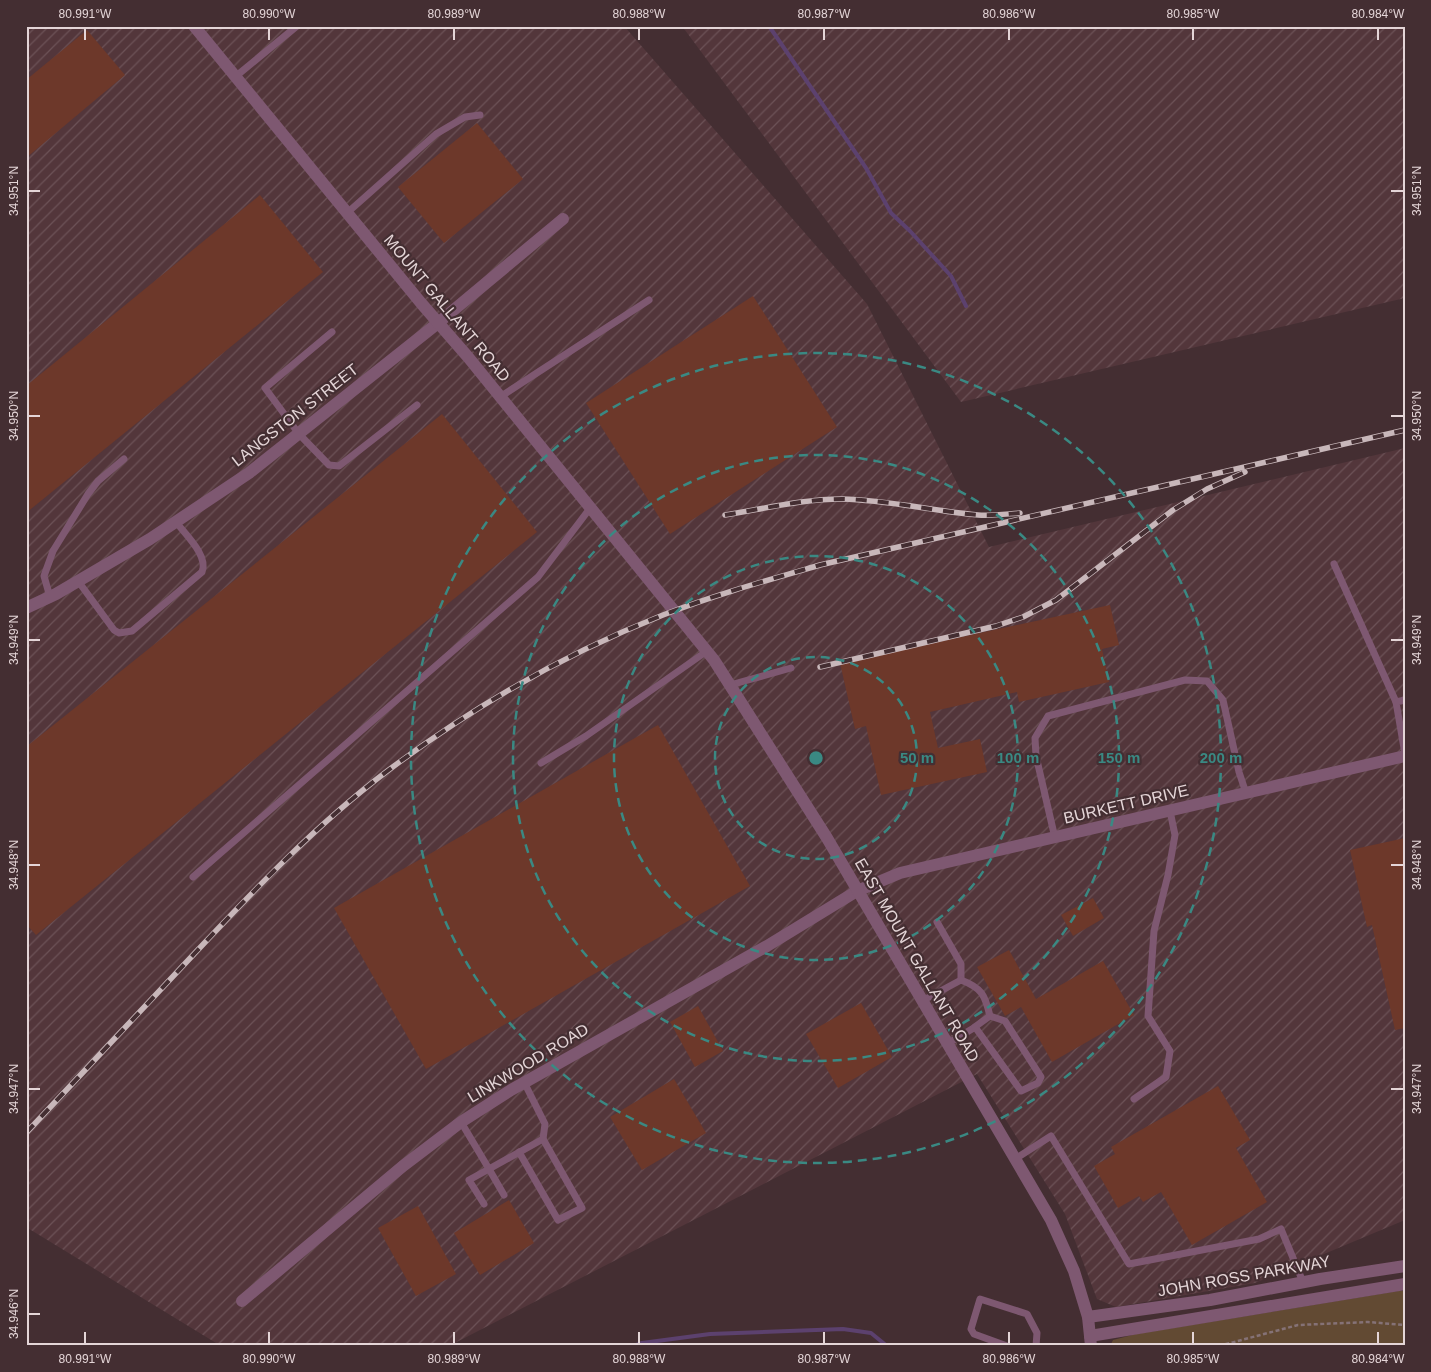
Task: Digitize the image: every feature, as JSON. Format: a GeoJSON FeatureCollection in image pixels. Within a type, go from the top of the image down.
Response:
{"type":"FeatureCollection","features":[{"type":"Feature","properties":{"kind":"street","name":"MOUNT GALLANT ROAD"},"geometry":{"type":"LineString","coordinates":[[194,26],[675,611]]}},
{"type":"Feature","properties":{"kind":"street","name":"LANGSTON STREET"},"geometry":{"type":"LineString","coordinates":[[26,608],[78,581],[150,539],[250,473],[438,323],[563,219]]}},
{"type":"Feature","properties":{"kind":"street","name":"EAST MOUNT GALLANT ROAD"},"geometry":{"type":"LineString","coordinates":[[675,611],[730,685],[827,838],[1051,1220],[1074,1271],[1088,1317],[1090,1341]]}},
{"type":"Feature","properties":{"kind":"street","name":"BURKETT DRIVE"},"geometry":{"type":"LineString","coordinates":[[857,890],[900,873],[1405,755]]}},
{"type":"Feature","properties":{"kind":"street","name":"LINKWOOD ROAD"},"geometry":{"type":"LineString","coordinates":[[242,1301],[403,1166],[461,1122],[524,1082],[767,946],[857,890]]}},
{"type":"Feature","properties":{"kind":"street","name":"JOHN ROSS PARKWAY"},"geometry":{"type":"LineString","coordinates":[[1088,1317],[1210,1300],[1303,1282],[1405,1266]]}},
{"type":"Feature","properties":{"kind":"street","name":"JOHN ROSS PARKWAY"},"geometry":{"type":"LineString","coordinates":[[1090,1341],[1405,1284]]}},
{"type":"Feature","properties":{"kind":"lane"},"geometry":{"type":"LineString","coordinates":[[235,76],[297,26]]}},
{"type":"Feature","properties":{"kind":"lane"},"geometry":{"type":"LineString","coordinates":[[347,213],[436,134],[465,117],[480,115]]}},
{"type":"Feature","properties":{"kind":"lane"},"geometry":{"type":"LineString","coordinates":[[500,397],[649,300]]}},
{"type":"Feature","properties":{"kind":"lane"},"geometry":{"type":"LineString","coordinates":[[332,332],[265,388],[299,434],[329,465],[339,466],[418,405]]}},
{"type":"Feature","properties":{"kind":"lane"},"geometry":{"type":"LineString","coordinates":[[50,596],[44,576],[53,551],[98,481],[124,459]]}},
{"type":"Feature","properties":{"kind":"lane"},"geometry":{"type":"LineString","coordinates":[[193,877],[538,578],[591,507]]}},
{"type":"Feature","properties":{"kind":"lane"},"geometry":{"type":"LineString","coordinates":[[78,581],[114,630],[119,633],[132,631],[202,572],[204,567],[203,560],[176,522]]}},
{"type":"Feature","properties":{"kind":"lane"},"geometry":{"type":"LineString","coordinates":[[1334,564],[1396,702],[1405,755]]}},
{"type":"Feature","properties":{"kind":"lane"},"geometry":{"type":"LineString","coordinates":[[541,763],[586,736],[707,652]]}},
{"type":"Feature","properties":{"kind":"lane"},"geometry":{"type":"LineString","coordinates":[[730,685],[790,668]]}},
{"type":"Feature","properties":{"kind":"lane"},"geometry":{"type":"LineString","coordinates":[[1055,838],[1036,756],[1035,738],[1048,716],[1185,680],[1207,681],[1222,700],[1246,793]]}},
{"type":"Feature","properties":{"kind":"lane"},"geometry":{"type":"LineString","coordinates":[[1396,702],[1405,700]]}},
{"type":"Feature","properties":{"kind":"lane"},"geometry":{"type":"LineString","coordinates":[[1134,1099],[1166,1077],[1170,1051],[1148,1016],[1154,931],[1168,875],[1175,835],[1170,811]]}},
{"type":"Feature","properties":{"kind":"lane"},"geometry":{"type":"LineString","coordinates":[[937,922],[961,964],[961,980]]}},
{"type":"Feature","properties":{"kind":"lane"},"geometry":{"type":"LineString","coordinates":[[922,1001],[961,980],[975,985],[985,997],[990,1016]]}},
{"type":"Feature","properties":{"kind":"lane"},"geometry":{"type":"LineString","coordinates":[[947,1044],[990,1016]]}},
{"type":"Feature","properties":{"kind":"lane"},"geometry":{"type":"LineString","coordinates":[[975,1026],[1021,1091],[1038,1083],[1040,1077],[1005,1021],[990,1016]]}},
{"type":"Feature","properties":{"kind":"lane"},"geometry":{"type":"LineString","coordinates":[[519,1152],[558,1220],[582,1208],[543,1139],[545,1124],[524,1082]]}},
{"type":"Feature","properties":{"kind":"lane"},"geometry":{"type":"LineString","coordinates":[[461,1122],[504,1195]]}},
{"type":"Feature","properties":{"kind":"lane"},"geometry":{"type":"LineString","coordinates":[[1015,1159],[1052,1136],[1129,1264],[1259,1239],[1281,1229],[1303,1282]]}},
{"type":"Feature","properties":{"kind":"lane"},"geometry":{"type":"LineString","coordinates":[[484,1204],[469,1180],[543,1139]]}},
{"type":"Feature","properties":{"kind":"lane"},"geometry":{"type":"LineString","coordinates":[[1007,1346],[974,1334],[971,1329],[980,1299],[1027,1314],[1037,1333],[1036,1346]]}},
{"type":"Feature","properties":{"kind":"path"},"geometry":{"type":"LineString","coordinates":[[1219,1346],[1298,1325],[1368,1322],[1405,1325]]}},
{"type":"Feature","properties":{"kind":"shaded area"},"geometry":{"type":"Polygon","coordinates":[[[26,26],[624,26],[867,304],[989,547],[1405,448],[1405,1220],[1255,1283],[1116,1307],[1097,1299],[1065,1214],[977,1074],[449,1346],[221,1346],[26,1227],[26,26]]]}},
{"type":"Feature","properties":{"kind":"shaded area"},"geometry":{"type":"Polygon","coordinates":[[[682,26],[1405,26],[1405,298],[961,402],[682,26]]]}},
{"type":"Feature","properties":{"kind":"shaded area"},"geometry":{"type":"Polygon","coordinates":[[[1405,1291],[1405,1346],[1110,1346],[1113,1340],[1136,1334],[1405,1291]]]}},
{"type":"Feature","properties":{"kind":"building"},"geometry":{"type":"Polygon","coordinates":[[[87,30],[125,75],[26,158],[26,80],[87,30]]]}},
{"type":"Feature","properties":{"kind":"building"},"geometry":{"type":"Polygon","coordinates":[[[477,123],[523,179],[444,243],[398,187],[477,123]]]}},
{"type":"Feature","properties":{"kind":"building"},"geometry":{"type":"Polygon","coordinates":[[[260,195],[323,272],[26,513],[26,386],[260,195]]]}},
{"type":"Feature","properties":{"kind":"building"},"geometry":{"type":"Polygon","coordinates":[[[753,296],[837,427],[670,534],[586,403],[753,296]]]}},
{"type":"Feature","properties":{"kind":"building"},"geometry":{"type":"Polygon","coordinates":[[[442,414],[537,532],[36,935],[26,924],[26,747],[442,414]]]}},
{"type":"Feature","properties":{"kind":"building"},"geometry":{"type":"Polygon","coordinates":[[[1110,605],[1119,645],[1102,649],[1109,682],[1019,702],[1017,692],[930,712],[938,748],[980,739],[987,772],[881,795],[866,726],[855,729],[840,663],[1110,605]]]}},
{"type":"Feature","properties":{"kind":"building"},"geometry":{"type":"Polygon","coordinates":[[[658,725],[750,886],[426,1069],[334,908],[658,725]]]}},
{"type":"Feature","properties":{"kind":"building"},"geometry":{"type":"Polygon","coordinates":[[[1405,838],[1405,1028],[1395,1030],[1372,925],[1367,927],[1350,850],[1405,838]]]}},
{"type":"Feature","properties":{"kind":"building"},"geometry":{"type":"Polygon","coordinates":[[[1093,898],[1104,918],[1073,936],[1061,915],[1093,898]]]}},
{"type":"Feature","properties":{"kind":"building"},"geometry":{"type":"Polygon","coordinates":[[[1009,950],[1036,999],[1103,961],[1134,1015],[1052,1062],[1021,1007],[1005,1016],[977,967],[1009,950]]]}},
{"type":"Feature","properties":{"kind":"building"},"geometry":{"type":"Polygon","coordinates":[[[861,1003],[892,1057],[838,1088],[806,1034],[861,1003]]]}},
{"type":"Feature","properties":{"kind":"building"},"geometry":{"type":"Polygon","coordinates":[[[698,1006],[723,1051],[695,1067],[670,1022],[698,1006]]]}},
{"type":"Feature","properties":{"kind":"building"},"geometry":{"type":"Polygon","coordinates":[[[674,1079],[706,1133],[642,1170],[610,1117],[674,1079]]]}},
{"type":"Feature","properties":{"kind":"building"},"geometry":{"type":"Polygon","coordinates":[[[1218,1086],[1250,1140],[1236,1148],[1267,1202],[1192,1245],[1161,1192],[1143,1202],[1139,1196],[1118,1208],[1094,1166],[1115,1154],[1111,1147],[1218,1086]]]}},
{"type":"Feature","properties":{"kind":"building"},"geometry":{"type":"Polygon","coordinates":[[[509,1200],[534,1243],[480,1275],[454,1233],[509,1200]]]}},
{"type":"Feature","properties":{"kind":"building"},"geometry":{"type":"Polygon","coordinates":[[[418,1206],[456,1274],[416,1296],[378,1228],[418,1206]]]}},
{"type":"Feature","properties":{"kind":"waterway"},"geometry":{"type":"LineString","coordinates":[[769,26],[866,168],[891,213],[951,276],[966,306]]}},
{"type":"Feature","properties":{"kind":"waterway"},"geometry":{"type":"LineString","coordinates":[[633,1346],[642,1343],[710,1334],[843,1329],[871,1333],[887,1346]]}},
{"type":"Feature","properties":{"kind":"railway"},"geometry":{"type":"LineString","coordinates":[[26,1133],[239,906],[310,836],[360,792],[418,748],[485,704],[554,665],[626,630],[663,615],[741,588],[820,565],[1405,430]]}},
{"type":"Feature","properties":{"kind":"railway"},"geometry":{"type":"LineString","coordinates":[[820,667],[996,626],[1023,617],[1056,600],[1173,510],[1207,489],[1245,472]]}},
{"type":"Feature","properties":{"kind":"railway"},"geometry":{"type":"LineString","coordinates":[[725,515],[798,502],[827,499],[876,501],[978,515],[1020,513]]}}]}
